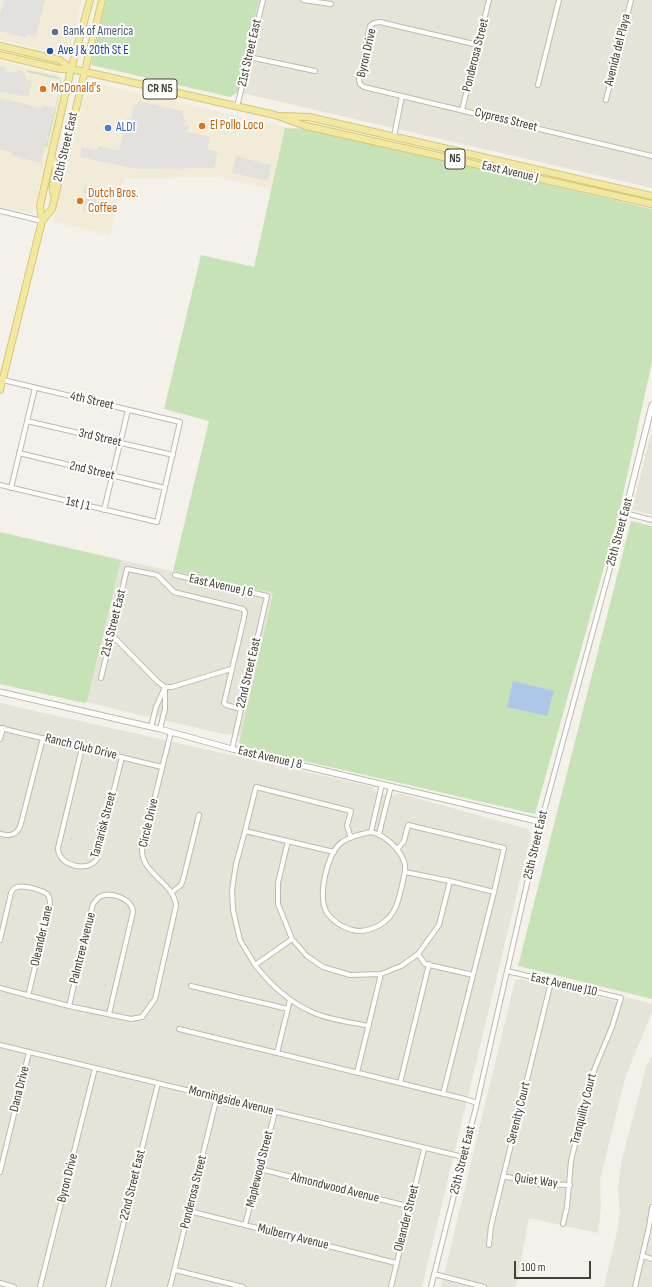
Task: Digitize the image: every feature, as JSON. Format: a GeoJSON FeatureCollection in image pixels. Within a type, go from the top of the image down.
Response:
{"type":"FeatureCollection","features":[{"type":"Feature","properties":{"kind":"main road","name":"20th Street East"},"geometry":{"type":"LineString","coordinates":[[0,390],[3,380],[2,371],[42,221],[40,206],[71,69],[90,0]]}},
{"type":"Feature","properties":{"kind":"main road","name":"20th Street East"},"geometry":{"type":"LineString","coordinates":[[42,221],[52,209],[102,0]]}},
{"type":"Feature","properties":{"kind":"main road","name":"East Avenue J"},"geometry":{"type":"LineString","coordinates":[[0,47],[12,48],[60,60],[71,69]]}},
{"type":"Feature","properties":{"kind":"main road","name":"East Avenue J"},"geometry":{"type":"LineString","coordinates":[[0,55],[60,69],[71,69],[237,106],[275,115],[306,126],[652,204]]}},
{"type":"Feature","properties":{"kind":"main road","name":"East Avenue J"},"geometry":{"type":"LineString","coordinates":[[275,115],[309,117],[652,196]]}},
{"type":"Feature","properties":{"kind":"main road"},"geometry":{"type":"LineString","coordinates":[[51,158],[55,161],[56,165],[52,189],[55,197]]}},
{"type":"Feature","properties":{"kind":"street","name":"21st Street East"},"geometry":{"type":"LineString","coordinates":[[237,106],[263,0]]}},
{"type":"Feature","properties":{"kind":"street"},"geometry":{"type":"LineString","coordinates":[[303,0],[331,4]]}},
{"type":"Feature","properties":{"kind":"street","name":"Ponderosa Street"},"geometry":{"type":"LineString","coordinates":[[462,110],[489,0]]}},
{"type":"Feature","properties":{"kind":"street"},"geometry":{"type":"LineString","coordinates":[[538,85],[559,0]]}},
{"type":"Feature","properties":{"kind":"street","name":"Avenida del Playa"},"geometry":{"type":"LineString","coordinates":[[606,100],[630,0]]}},
{"type":"Feature","properties":{"kind":"street","name":"Byron Drive"},"geometry":{"type":"LineString","coordinates":[[360,84],[359,80],[370,26],[374,23],[380,22],[478,44]]}},
{"type":"Feature","properties":{"kind":"street"},"geometry":{"type":"LineString","coordinates":[[249,57],[315,71]]}},
{"type":"Feature","properties":{"kind":"street","name":"Cypress Street"},"geometry":{"type":"LineString","coordinates":[[360,84],[364,87],[652,156]]}},
{"type":"Feature","properties":{"kind":"street"},"geometry":{"type":"LineString","coordinates":[[394,136],[402,96]]}},
{"type":"Feature","properties":{"kind":"street"},"geometry":{"type":"LineString","coordinates":[[0,211],[42,221]]}},
{"type":"Feature","properties":{"kind":"street","name":"4th Street"},"geometry":{"type":"LineString","coordinates":[[3,380],[180,422],[172,455]]}},
{"type":"Feature","properties":{"kind":"street"},"geometry":{"type":"LineString","coordinates":[[11,488],[35,388]]}},
{"type":"Feature","properties":{"kind":"street","name":"25th Street East"},"geometry":{"type":"LineString","coordinates":[[431,1287],[477,1103],[541,822],[625,513],[652,405]]}},
{"type":"Feature","properties":{"kind":"street"},"geometry":{"type":"LineString","coordinates":[[104,510],[128,410]]}},
{"type":"Feature","properties":{"kind":"street","name":"3rd Street"},"geometry":{"type":"LineString","coordinates":[[27,421],[172,455]]}},
{"type":"Feature","properties":{"kind":"street","name":"2nd Street"},"geometry":{"type":"LineString","coordinates":[[19,453],[165,488]]}},
{"type":"Feature","properties":{"kind":"street"},"geometry":{"type":"LineString","coordinates":[[165,488],[172,455]]}},
{"type":"Feature","properties":{"kind":"street","name":"1st J 1"},"geometry":{"type":"LineString","coordinates":[[0,485],[157,522],[165,488]]}},
{"type":"Feature","properties":{"kind":"street"},"geometry":{"type":"LineString","coordinates":[[625,513],[652,520]]}},
{"type":"Feature","properties":{"kind":"street","name":"21st Street East"},"geometry":{"type":"LineString","coordinates":[[101,678],[110,634],[127,569],[157,575],[174,592],[243,609],[245,612],[244,618],[231,669]]}},
{"type":"Feature","properties":{"kind":"street","name":"East Avenue J 6"},"geometry":{"type":"LineString","coordinates":[[174,575],[267,596]]}},
{"type":"Feature","properties":{"kind":"street","name":"22nd Street East"},"geometry":{"type":"LineString","coordinates":[[232,749],[267,596]]}},
{"type":"Feature","properties":{"kind":"street"},"geometry":{"type":"LineString","coordinates":[[110,634],[158,682],[166,687],[172,687],[231,669],[224,703],[226,705],[241,709]]}},
{"type":"Feature","properties":{"kind":"street"},"geometry":{"type":"LineString","coordinates":[[151,727],[156,708],[166,687]]}},
{"type":"Feature","properties":{"kind":"street"},"geometry":{"type":"LineString","coordinates":[[160,729],[165,709],[166,687]]}},
{"type":"Feature","properties":{"kind":"street","name":"East Avenue J 8"},"geometry":{"type":"LineString","coordinates":[[0,692],[160,729],[232,749],[541,822]]}},
{"type":"Feature","properties":{"kind":"street"},"geometry":{"type":"LineString","coordinates":[[0,739],[1,728]]}},
{"type":"Feature","properties":{"kind":"street","name":"Ranch Club Drive"},"geometry":{"type":"LineString","coordinates":[[1,728],[162,767]]}},
{"type":"Feature","properties":{"kind":"street","name":"Circle Drive"},"geometry":{"type":"LineString","coordinates":[[171,732],[142,852],[146,865],[172,892]]}},
{"type":"Feature","properties":{"kind":"street"},"geometry":{"type":"LineString","coordinates":[[0,834],[12,835],[20,828],[43,738]]}},
{"type":"Feature","properties":{"kind":"street","name":"Tamarisk Street"},"geometry":{"type":"LineString","coordinates":[[82,748],[58,848],[58,854],[61,859],[72,864],[88,866],[93,864],[97,859],[122,757]]}},
{"type":"Feature","properties":{"kind":"street"},"geometry":{"type":"LineString","coordinates":[[371,832],[382,784]]}},
{"type":"Feature","properties":{"kind":"street"},"geometry":{"type":"LineString","coordinates":[[379,834],[391,786]]}},
{"type":"Feature","properties":{"kind":"street"},"geometry":{"type":"LineString","coordinates":[[351,838],[347,826],[351,811],[256,787],[236,864],[232,890],[233,910],[240,940],[255,965],[268,981],[290,1000],[312,1012],[369,1026]]}},
{"type":"Feature","properties":{"kind":"street"},"geometry":{"type":"LineString","coordinates":[[0,988],[69,1006],[131,1019],[142,1017],[155,999],[176,913],[176,902],[172,892],[181,885],[183,880],[199,815]]}},
{"type":"Feature","properties":{"kind":"street"},"geometry":{"type":"LineString","coordinates":[[397,850],[404,841],[408,825],[504,848],[443,1094]]}},
{"type":"Feature","properties":{"kind":"street"},"geometry":{"type":"LineString","coordinates":[[244,832],[334,852]]}},
{"type":"Feature","properties":{"kind":"street"},"geometry":{"type":"LineString","coordinates":[[371,832],[379,834],[392,844],[397,850],[404,864],[405,872],[396,907],[388,919],[373,929],[357,931],[345,928],[336,922],[328,913],[323,903],[322,891],[329,864],[334,852],[341,843],[351,838],[371,832]]}},
{"type":"Feature","properties":{"kind":"street"},"geometry":{"type":"LineString","coordinates":[[288,841],[278,883],[278,904],[292,940],[306,956],[324,967],[350,974],[381,974],[401,966],[418,954],[439,925],[450,881]]}},
{"type":"Feature","properties":{"kind":"street"},"geometry":{"type":"LineString","coordinates":[[405,872],[494,892]]}},
{"type":"Feature","properties":{"kind":"street","name":"Oleander Lane"},"geometry":{"type":"LineString","coordinates":[[0,940],[13,890],[21,886],[46,893],[50,898],[50,904],[28,996]]}},
{"type":"Feature","properties":{"kind":"street","name":"Palmtree Avenue"},"geometry":{"type":"LineString","coordinates":[[69,1006],[93,904],[99,897],[107,895],[127,900],[132,906],[133,912],[109,1014]]}},
{"type":"Feature","properties":{"kind":"street"},"geometry":{"type":"LineString","coordinates":[[255,965],[292,940]]}},
{"type":"Feature","properties":{"kind":"street"},"geometry":{"type":"LineString","coordinates":[[418,954],[425,964],[473,975]]}},
{"type":"Feature","properties":{"kind":"street"},"geometry":{"type":"LineString","coordinates":[[400,1083],[429,964]]}},
{"type":"Feature","properties":{"kind":"street","name":"East Avenue J10"},"geometry":{"type":"LineString","coordinates":[[507,971],[621,998]]}},
{"type":"Feature","properties":{"kind":"street"},"geometry":{"type":"LineString","coordinates":[[357,1073],[381,974]]}},
{"type":"Feature","properties":{"kind":"street","name":"Serenity Court"},"geometry":{"type":"LineString","coordinates":[[489,1245],[491,1226],[551,982]]}},
{"type":"Feature","properties":{"kind":"street"},"geometry":{"type":"LineString","coordinates":[[191,986],[288,1009]]}},
{"type":"Feature","properties":{"kind":"street","name":"Tranquility Court"},"geometry":{"type":"LineString","coordinates":[[563,1224],[570,1186],[571,1161],[592,1075],[612,1027],[621,998]]}},
{"type":"Feature","properties":{"kind":"street"},"geometry":{"type":"LineString","coordinates":[[277,1053],[290,1000]]}},
{"type":"Feature","properties":{"kind":"street"},"geometry":{"type":"LineString","coordinates":[[179,1029],[477,1103]]}},
{"type":"Feature","properties":{"kind":"street","name":"Morningside Avenue"},"geometry":{"type":"LineString","coordinates":[[0,1045],[424,1149],[463,1157]]}},
{"type":"Feature","properties":{"kind":"street","name":"Dana Drive"},"geometry":{"type":"LineString","coordinates":[[0,1172],[29,1052]]}},
{"type":"Feature","properties":{"kind":"street","name":"Byron Drive"},"geometry":{"type":"LineString","coordinates":[[40,1287],[95,1068]]}},
{"type":"Feature","properties":{"kind":"street","name":"22nd Street East"},"geometry":{"type":"LineString","coordinates":[[108,1287],[158,1084]]}},
{"type":"Feature","properties":{"kind":"street","name":"Ponderosa Street"},"geometry":{"type":"LineString","coordinates":[[170,1287],[217,1097]]}},
{"type":"Feature","properties":{"kind":"street","name":"Maplewood Street"},"geometry":{"type":"LineString","coordinates":[[245,1225],[275,1112]]}},
{"type":"Feature","properties":{"kind":"street","name":"Oleander Street"},"geometry":{"type":"LineString","coordinates":[[391,1287],[424,1149]]}},
{"type":"Feature","properties":{"kind":"street","name":"Almondwood Avenue"},"geometry":{"type":"LineString","coordinates":[[260,1169],[411,1207]]}},
{"type":"Feature","properties":{"kind":"street","name":"Quiet Way"},"geometry":{"type":"LineString","coordinates":[[503,1176],[538,1184],[570,1186]]}},
{"type":"Feature","properties":{"kind":"street"},"geometry":{"type":"LineString","coordinates":[[635,1287],[643,1256],[652,1207]]}},
{"type":"Feature","properties":{"kind":"street","name":"Mulberry Avenue"},"geometry":{"type":"LineString","coordinates":[[189,1211],[396,1263]]}},
{"type":"Feature","properties":{"kind":"street"},"geometry":{"type":"LineString","coordinates":[[643,1256],[652,1258]]}},
{"type":"Feature","properties":{"kind":"street"},"geometry":{"type":"LineString","coordinates":[[175,1270],[243,1287]]}},
{"type":"Feature","properties":{"kind":"street"},"geometry":{"type":"LineString","coordinates":[[434,1274],[484,1287]]}},
{"type":"Feature","properties":{"kind":"street"},"geometry":{"type":"LineString","coordinates":[[0,1283],[14,1287]]}},
{"type":"Feature","properties":{"kind":"shaded area"},"geometry":{"type":"Polygon","coordinates":[[[0,0],[82,0],[70,50],[62,54],[0,40],[0,0]]]}},
{"type":"Feature","properties":{"kind":"shaded area"},"geometry":{"type":"Polygon","coordinates":[[[4,0],[45,0],[36,36],[27,34],[26,38],[0,31],[0,15],[4,0]]]}},
{"type":"Feature","properties":{"kind":"shaded area"},"geometry":{"type":"Polygon","coordinates":[[[259,0],[652,0],[652,188],[238,92],[259,0]]]}},
{"type":"Feature","properties":{"kind":"shaded area"},"geometry":{"type":"Polygon","coordinates":[[[0,61],[58,75],[64,80],[65,86],[34,210],[31,213],[0,207],[0,61]]]}},
{"type":"Feature","properties":{"kind":"shaded area"},"geometry":{"type":"Polygon","coordinates":[[[0,66],[6,67],[5,71],[16,73],[17,70],[25,72],[27,80],[32,81],[28,97],[0,92],[0,66]]]}},
{"type":"Feature","properties":{"kind":"shaded area"},"geometry":{"type":"Polygon","coordinates":[[[94,83],[286,127],[273,190],[222,178],[126,178],[123,181],[110,235],[53,221],[87,88],[94,83]]]}},
{"type":"Feature","properties":{"kind":"shaded area"},"geometry":{"type":"Polygon","coordinates":[[[0,98],[42,108],[43,105],[54,108],[41,163],[13,156],[11,152],[0,149],[0,98]]]}},
{"type":"Feature","properties":{"kind":"shaded area"},"geometry":{"type":"Polygon","coordinates":[[[138,101],[183,111],[182,115],[185,120],[184,125],[189,126],[187,132],[210,137],[207,149],[218,152],[214,168],[136,169],[80,157],[82,147],[97,150],[98,146],[119,151],[127,118],[131,119],[134,105],[137,105],[138,101]]]}},
{"type":"Feature","properties":{"kind":"shaded area"},"geometry":{"type":"Polygon","coordinates":[[[236,156],[271,165],[268,181],[232,173],[236,156]]]}},
{"type":"Feature","properties":{"kind":"shaded area"},"geometry":{"type":"Polygon","coordinates":[[[85,185],[99,188],[96,201],[106,204],[104,215],[83,210],[87,194],[83,193],[85,185]]]}},
{"type":"Feature","properties":{"kind":"shaded area"},"geometry":{"type":"Polygon","coordinates":[[[652,429],[652,515],[632,510],[652,429]]]}},
{"type":"Feature","properties":{"kind":"shaded area"},"geometry":{"type":"Polygon","coordinates":[[[121,560],[273,593],[241,736],[231,734],[228,735],[167,721],[165,718],[151,715],[147,717],[87,702],[121,560]]]}},
{"type":"Feature","properties":{"kind":"shaded area"},"geometry":{"type":"Polygon","coordinates":[[[0,703],[373,787],[376,792],[392,796],[398,793],[528,829],[531,835],[422,1287],[0,1287],[0,703]]]}},
{"type":"Feature","properties":{"kind":"shaded area"},"geometry":{"type":"Polygon","coordinates":[[[521,979],[623,1003],[625,997],[652,1004],[652,1012],[625,1078],[600,1180],[601,1208],[598,1233],[529,1218],[516,1287],[441,1287],[515,980],[521,979]]]}},
{"type":"Feature","properties":{"kind":"shaded area"},"geometry":{"type":"Polygon","coordinates":[[[652,1057],[652,1287],[604,1287],[617,1232],[620,1211],[618,1190],[621,1163],[646,1067],[652,1057]]]}},
{"type":"Feature","properties":{"kind":"green space"},"geometry":{"type":"Polygon","coordinates":[[[106,0],[259,0],[238,92],[230,97],[91,65],[106,0]]]}},
{"type":"Feature","properties":{"kind":"green space"},"geometry":{"type":"Polygon","coordinates":[[[27,70],[58,77],[62,82],[47,147],[45,146],[49,136],[61,81],[27,72],[27,70]]]}},
{"type":"Feature","properties":{"kind":"green space"},"geometry":{"type":"Polygon","coordinates":[[[285,128],[310,129],[652,209],[652,362],[618,517],[535,814],[243,747],[239,742],[273,593],[173,571],[209,421],[164,409],[201,255],[254,267],[285,128]]]}},
{"type":"Feature","properties":{"kind":"green space"},"geometry":{"type":"Polygon","coordinates":[[[631,521],[652,526],[652,999],[518,966],[631,521]]]}},
{"type":"Feature","properties":{"kind":"green space"},"geometry":{"type":"Polygon","coordinates":[[[0,532],[121,560],[87,702],[84,703],[0,684],[0,532]]]}},
{"type":"Feature","properties":{"kind":"water"},"geometry":{"type":"Polygon","coordinates":[[[513,681],[554,691],[547,716],[507,707],[513,681]]]}},
{"type":"Feature","properties":{"kind":"place","name":"Bank of America"},"geometry":{"type":"Point","coordinates":[55,32]}},
{"type":"Feature","properties":{"kind":"place","name":"Ave J & 20th St E"},"geometry":{"type":"Point","coordinates":[50,51]}},
{"type":"Feature","properties":{"kind":"place","name":"McDonald's"},"geometry":{"type":"Point","coordinates":[43,89]}},
{"type":"Feature","properties":{"kind":"place","name":"El Pollo Loco"},"geometry":{"type":"Point","coordinates":[202,126]}},
{"type":"Feature","properties":{"kind":"place","name":"ALDI"},"geometry":{"type":"Point","coordinates":[108,128]}},
{"type":"Feature","properties":{"kind":"place","name":"Dutch Bros. Coffee"},"geometry":{"type":"Point","coordinates":[80,201]}}]}
